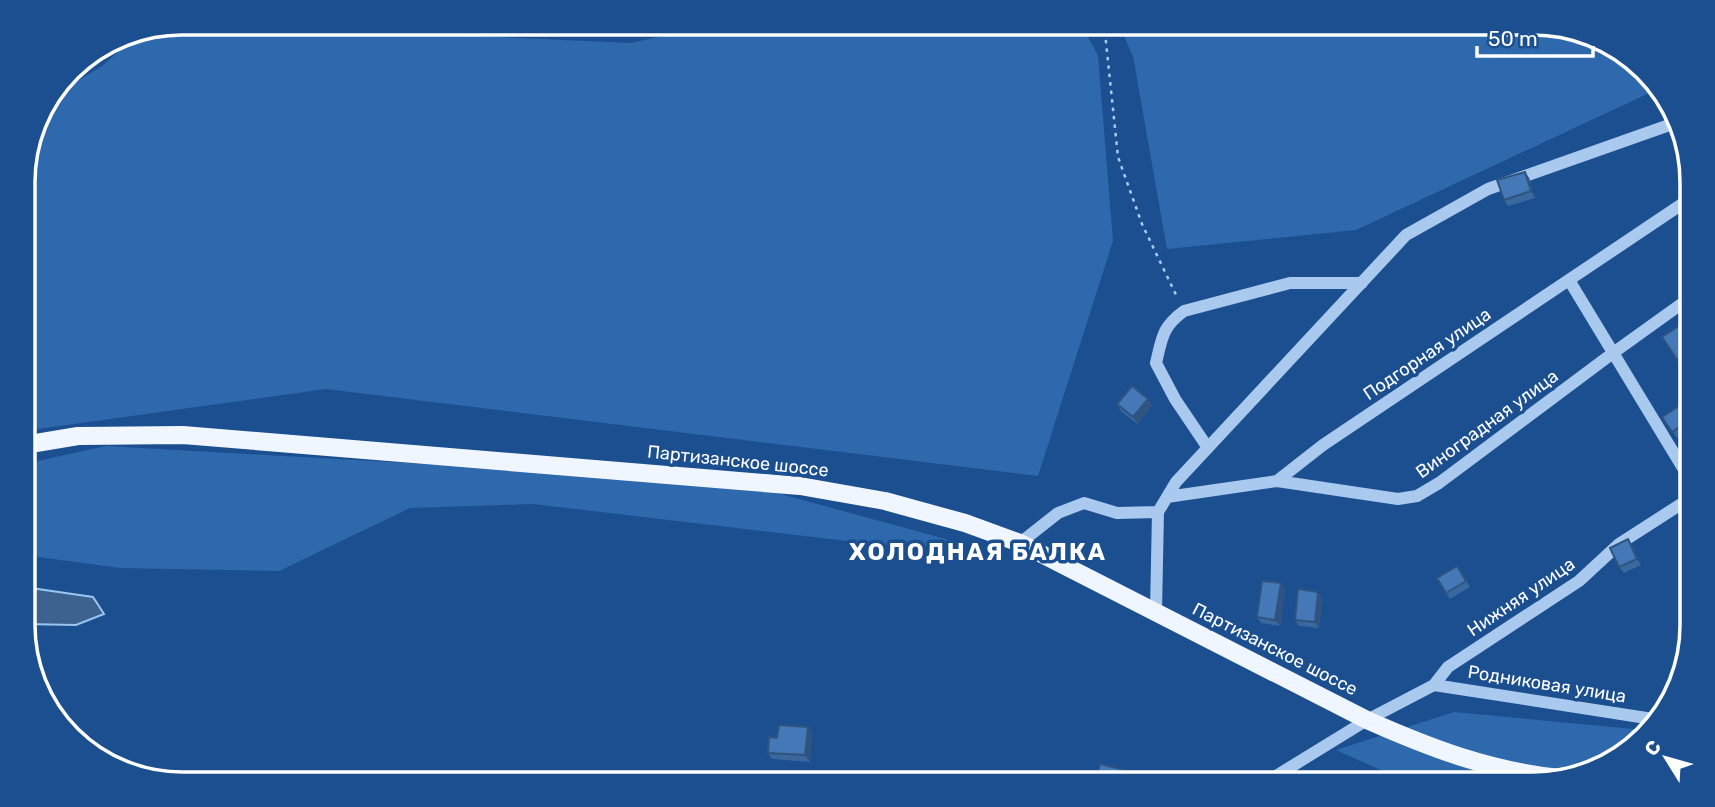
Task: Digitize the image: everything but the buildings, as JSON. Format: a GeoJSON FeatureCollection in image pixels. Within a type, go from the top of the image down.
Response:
{"type":"FeatureCollection","features":[{"type":"Feature","properties":{"kind":"main road","name":"Партизанское шоссе"},"geometry":{"type":"LineString","coordinates":[[35,443],[78,436],[183,435],[800,486],[885,501],[965,523],[1020,543],[1367,720],[1465,760],[1519,772]]}},
{"type":"Feature","properties":{"kind":"street"},"geometry":{"type":"LineString","coordinates":[[1156,611],[1158,512],[1175,482],[1406,235],[1488,189],[1668,124]]}},
{"type":"Feature","properties":{"kind":"street","name":"Подгорная улица"},"geometry":{"type":"LineString","coordinates":[[1167,497],[1277,481],[1324,445],[1680,205]]}},
{"type":"Feature","properties":{"kind":"street"},"geometry":{"type":"LineString","coordinates":[[1569,280],[1680,463]]}},
{"type":"Feature","properties":{"kind":"street"},"geometry":{"type":"LineString","coordinates":[[1208,448],[1175,400],[1156,363],[1161,340],[1170,322],[1184,311],[1290,283],[1362,283]]}},
{"type":"Feature","properties":{"kind":"street","name":"Виноградная улица"},"geometry":{"type":"LineString","coordinates":[[1277,481],[1398,499],[1417,496],[1439,483],[1680,305]]}},
{"type":"Feature","properties":{"kind":"street"},"geometry":{"type":"LineString","coordinates":[[1020,543],[1058,513],[1084,503],[1117,513],[1158,512]]}},
{"type":"Feature","properties":{"kind":"street","name":"Нижняя улица"},"geometry":{"type":"LineString","coordinates":[[1282,772],[1367,720],[1434,685],[1448,667],[1579,581],[1619,544],[1680,505]]}},
{"type":"Feature","properties":{"kind":"street","name":"Родниковая улица"},"geometry":{"type":"LineString","coordinates":[[1434,685],[1646,718]]}},
{"type":"Feature","properties":{"kind":"path"},"geometry":{"type":"LineString","coordinates":[[1105,35],[1118,157],[1142,224],[1184,311]]}},
{"type":"Feature","properties":{"kind":"shaded area"},"geometry":{"type":"Polygon","coordinates":[[[173,35],[452,35],[631,43],[667,35],[1087,35],[1098,56],[1113,241],[1038,476],[326,389],[35,429],[36,163],[46,126],[65,93],[73,84],[102,66],[126,46],[173,35]]]}},
{"type":"Feature","properties":{"kind":"shaded area"},"geometry":{"type":"Polygon","coordinates":[[[1123,35],[1552,36],[1589,46],[1606,55],[1622,65],[1650,93],[1356,230],[1167,249],[1133,56],[1123,35]]]}},
{"type":"Feature","properties":{"kind":"shaded area"},"geometry":{"type":"Polygon","coordinates":[[[106,446],[495,468],[777,493],[953,541],[916,549],[533,504],[410,508],[279,571],[120,568],[35,556],[35,462],[106,446]]]}},
{"type":"Feature","properties":{"kind":"shaded area"},"geometry":{"type":"Polygon","coordinates":[[[35,589],[93,597],[104,614],[76,625],[35,624],[35,589]]]}},
{"type":"Feature","properties":{"kind":"shaded area"},"geometry":{"type":"Polygon","coordinates":[[[1454,712],[1631,729],[1630,735],[1598,757],[1561,769],[1542,772],[1385,772],[1336,750],[1454,712]]]}},
{"type":"Feature","properties":{"kind":"district","name":"ХОЛОДНАЯ БАЛКА"},"geometry":{"type":"Point","coordinates":[978,552]}}]}
